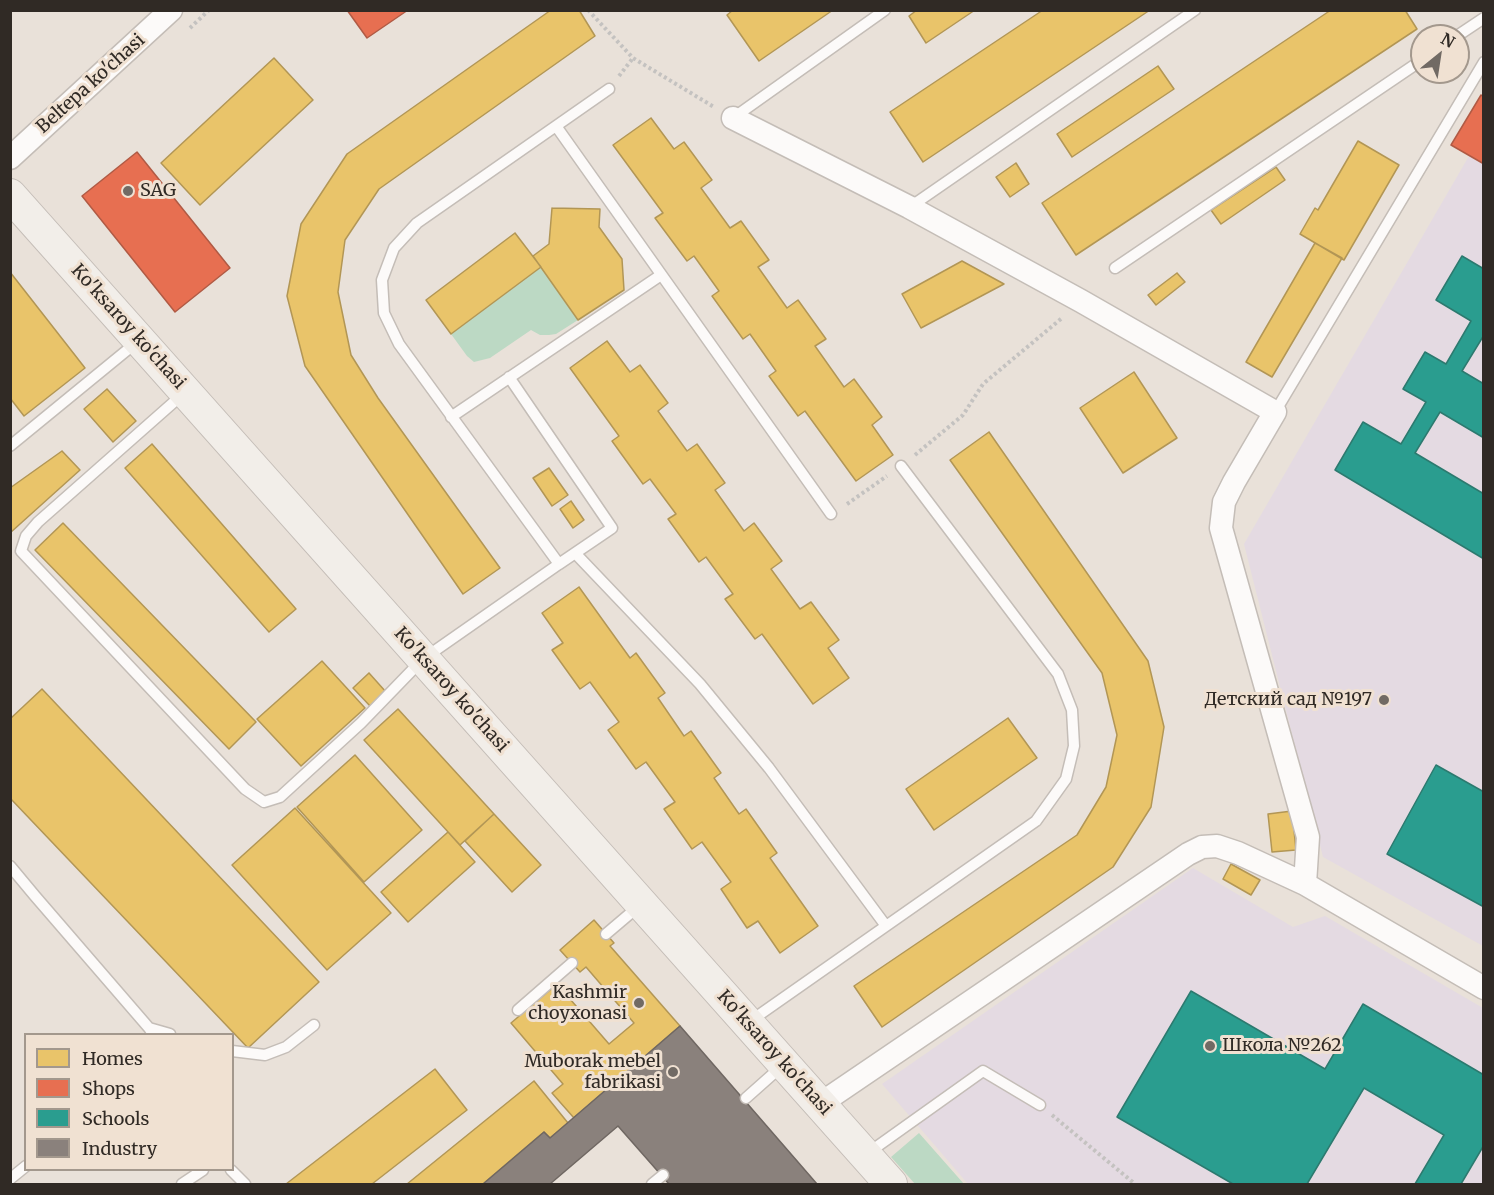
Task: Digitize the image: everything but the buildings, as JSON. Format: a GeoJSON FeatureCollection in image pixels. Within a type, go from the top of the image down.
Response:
{"type":"FeatureCollection","features":[{"type":"Feature","properties":{"kind":"street","name":"Beltepa ko'chasi"},"geometry":{"type":"LineString","coordinates":[[10,158],[171,10]]}},
{"type":"Feature","properties":{"kind":"street"},"geometry":{"type":"LineString","coordinates":[[733,118],[909,207],[1081,301],[1275,412],[1224,502],[1221,528],[1308,837],[1305,884]]}},
{"type":"Feature","properties":{"kind":"street","name":"Ko'ksaroy ko'chasi"},"geometry":{"type":"LineString","coordinates":[[10,195],[891,1185]]}},
{"type":"Feature","properties":{"kind":"street"},"geometry":{"type":"LineString","coordinates":[[820,1104],[1188,854],[1202,848],[1217,846],[1238,853],[1305,884],[1484,988]]}},
{"type":"Feature","properties":{"kind":"lane"},"geometry":{"type":"LineString","coordinates":[[733,118],[885,10]]}},
{"type":"Feature","properties":{"kind":"lane"},"geometry":{"type":"LineString","coordinates":[[909,207],[1195,10]]}},
{"type":"Feature","properties":{"kind":"lane"},"geometry":{"type":"LineString","coordinates":[[1470,27],[1484,18]]}},
{"type":"Feature","properties":{"kind":"lane"},"geometry":{"type":"LineString","coordinates":[[1275,412],[1484,62]]}},
{"type":"Feature","properties":{"kind":"lane"},"geometry":{"type":"LineString","coordinates":[[1115,268],[1410,68]]}},
{"type":"Feature","properties":{"kind":"lane"},"geometry":{"type":"LineString","coordinates":[[559,564],[399,344],[384,313],[382,280],[394,248],[417,223],[609,89]]}},
{"type":"Feature","properties":{"kind":"lane"},"geometry":{"type":"LineString","coordinates":[[556,126],[831,514]]}},
{"type":"Feature","properties":{"kind":"lane"},"geometry":{"type":"LineString","coordinates":[[451,417],[661,275]]}},
{"type":"Feature","properties":{"kind":"lane"},"geometry":{"type":"LineString","coordinates":[[10,446],[140,340]]}},
{"type":"Feature","properties":{"kind":"lane"},"geometry":{"type":"LineString","coordinates":[[186,392],[38,522],[26,536],[21,550],[245,789],[264,802],[280,797],[288,790],[361,723],[423,659],[612,528],[509,377]]}},
{"type":"Feature","properties":{"kind":"lane"},"geometry":{"type":"LineString","coordinates":[[747,1022],[1036,821],[1066,779],[1074,746],[1072,710],[1058,674],[901,466]]}},
{"type":"Feature","properties":{"kind":"lane"},"geometry":{"type":"LineString","coordinates":[[575,553],[700,684],[769,768],[886,926]]}},
{"type":"Feature","properties":{"kind":"lane"},"geometry":{"type":"LineString","coordinates":[[10,866],[151,1031]]}},
{"type":"Feature","properties":{"kind":"lane"},"geometry":{"type":"LineString","coordinates":[[606,934],[641,903]]}},
{"type":"Feature","properties":{"kind":"lane"},"geometry":{"type":"LineString","coordinates":[[518,1010],[572,963]]}},
{"type":"Feature","properties":{"kind":"lane"},"geometry":{"type":"LineString","coordinates":[[234,1051],[265,1055],[286,1047],[314,1025]]}},
{"type":"Feature","properties":{"kind":"lane"},"geometry":{"type":"LineString","coordinates":[[746,1098],[784,1064]]}},
{"type":"Feature","properties":{"kind":"lane"},"geometry":{"type":"LineString","coordinates":[[866,1155],[983,1071],[1040,1105]]}},
{"type":"Feature","properties":{"kind":"lane"},"geometry":{"type":"LineString","coordinates":[[10,1179],[24,1168]]}},
{"type":"Feature","properties":{"kind":"lane"},"geometry":{"type":"LineString","coordinates":[[182,1185],[202,1171]]}},
{"type":"Feature","properties":{"kind":"lane"},"geometry":{"type":"LineString","coordinates":[[232,1171],[245,1185]]}},
{"type":"Feature","properties":{"kind":"lane"},"geometry":{"type":"LineString","coordinates":[[652,1185],[663,1175]]}},
{"type":"Feature","properties":{"kind":"path"},"geometry":{"type":"LineString","coordinates":[[588,10],[633,58],[733,118]]}},
{"type":"Feature","properties":{"kind":"path"},"geometry":{"type":"LineString","coordinates":[[831,514],[901,466],[963,416],[983,384],[1081,301]]}},
{"type":"Feature","properties":{"kind":"path"},"geometry":{"type":"LineString","coordinates":[[1040,1105],[1135,1185]]}},
{"type":"Feature","properties":{"kind":"shaded area","name":"Детский сад №197"},"geometry":{"type":"Polygon","coordinates":[[[1469,156],[1483,164],[1483,946],[1323,857],[1244,544],[1469,156]]]}},
{"type":"Feature","properties":{"kind":"shaded area","name":"Школа №262"},"geometry":{"type":"Polygon","coordinates":[[[1193,868],[1293,927],[1325,916],[1483,1008],[1483,1184],[968,1184],[882,1084],[1193,868]]]}},
{"type":"Feature","properties":{"kind":"green space"},"geometry":{"type":"Polygon","coordinates":[[[541,267],[578,320],[556,334],[540,335],[531,330],[490,358],[474,362],[451,334],[541,267]]]}},
{"type":"Feature","properties":{"kind":"green space"},"geometry":{"type":"Polygon","coordinates":[[[919,1133],[964,1184],[915,1184],[891,1157],[919,1133]]]}},
{"type":"Feature","properties":{"kind":"place","name":"SAG"},"geometry":{"type":"Point","coordinates":[128,191]}},
{"type":"Feature","properties":{"kind":"place","name":"Детский сад №197"},"geometry":{"type":"Point","coordinates":[1384,700]}},
{"type":"Feature","properties":{"kind":"place","name":"Kashmir choyxonasi"},"geometry":{"type":"Point","coordinates":[639,1003]}},
{"type":"Feature","properties":{"kind":"place","name":"Школа №262"},"geometry":{"type":"Point","coordinates":[1210,1046]}},
{"type":"Feature","properties":{"kind":"place","name":"Muborak mebel fabrikasi"},"geometry":{"type":"Point","coordinates":[673,1072]}}]}
